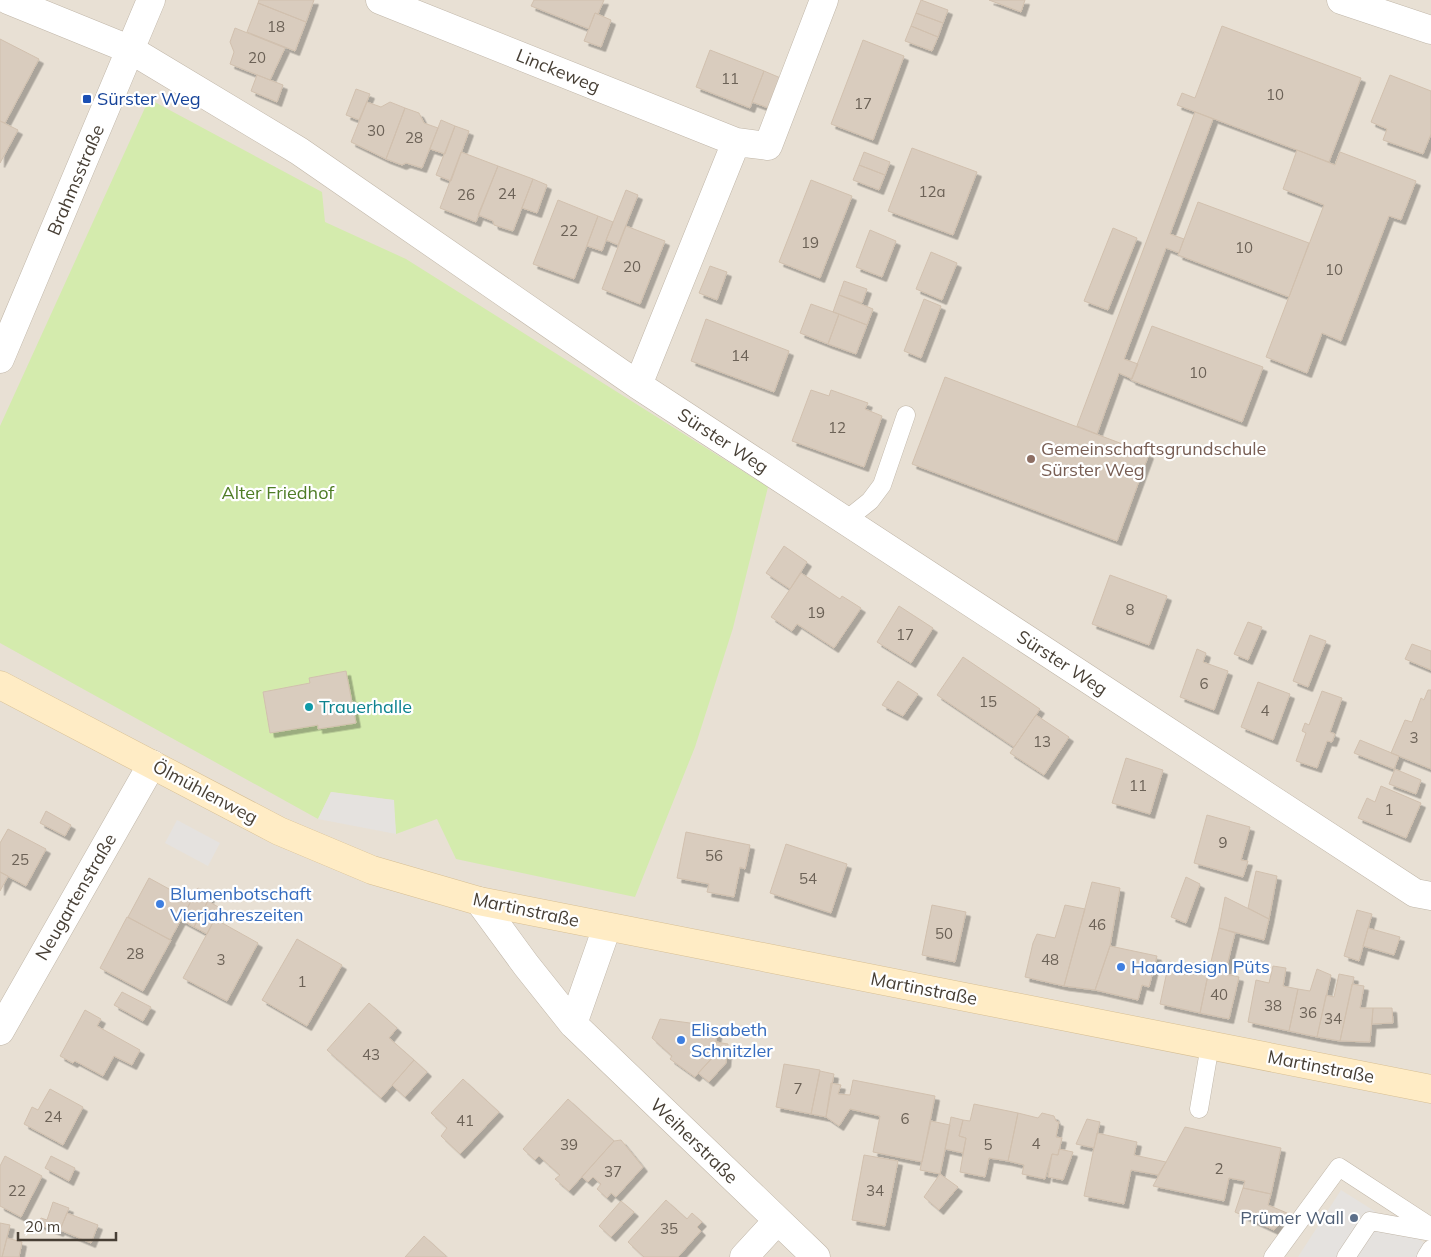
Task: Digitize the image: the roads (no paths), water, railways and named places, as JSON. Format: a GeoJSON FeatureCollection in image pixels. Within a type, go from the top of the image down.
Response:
{"type":"FeatureCollection","features":[{"type":"Feature","properties":{"kind":"main road","name":"Ölmühlenweg"},"geometry":{"type":"LineString","coordinates":[[0,685],[279,831],[372,870],[418,883]]}},
{"type":"Feature","properties":{"kind":"main road","name":"Martinstraße"},"geometry":{"type":"LineString","coordinates":[[418,883],[479,901],[1431,1089]]}},
{"type":"Feature","properties":{"kind":"street","name":"Sürster Weg"},"geometry":{"type":"LineString","coordinates":[[8,0],[131,50],[299,151],[638,385],[1415,893],[1431,896]]}},
{"type":"Feature","properties":{"kind":"street","name":"Brahmsstraße"},"geometry":{"type":"LineString","coordinates":[[0,359],[151,0]]}},
{"type":"Feature","properties":{"kind":"street","name":"Linckeweg"},"geometry":{"type":"LineString","coordinates":[[380,0],[736,142],[768,146],[824,0]]}},
{"type":"Feature","properties":{"kind":"street"},"geometry":{"type":"LineString","coordinates":[[1341,0],[1386,7],[1431,30]]}},
{"type":"Feature","properties":{"kind":"street"},"geometry":{"type":"LineString","coordinates":[[638,385],[736,142]]}},
{"type":"Feature","properties":{"kind":"street","name":"Neugartenstraße"},"geometry":{"type":"LineString","coordinates":[[0,1031],[152,764]]}},
{"type":"Feature","properties":{"kind":"street","name":"Weiherstraße"},"geometry":{"type":"LineString","coordinates":[[479,901],[526,966],[573,1024],[816,1257]]}},
{"type":"Feature","properties":{"kind":"street"},"geometry":{"type":"LineString","coordinates":[[573,1024],[607,927]]}},
{"type":"Feature","properties":{"kind":"street"},"geometry":{"type":"LineString","coordinates":[[744,1257],[777,1221]]}},
{"type":"Feature","properties":{"kind":"lane"},"geometry":{"type":"LineString","coordinates":[[846,521],[870,501],[882,485],[906,415]]}},
{"type":"Feature","properties":{"kind":"lane"},"geometry":{"type":"LineString","coordinates":[[1199,1110],[1210,1045]]}},
{"type":"Feature","properties":{"kind":"lane"},"geometry":{"type":"LineString","coordinates":[[1273,1257],[1339,1167],[1431,1227]]}},
{"type":"Feature","properties":{"kind":"lane"},"geometry":{"type":"LineString","coordinates":[[1346,1257],[1370,1222],[1431,1232]]}},
{"type":"Feature","properties":{"kind":"lane"},"geometry":{"type":"LineString","coordinates":[[1426,1257],[1431,1249]]}},
{"type":"Feature","properties":{"kind":"place","name":"Sürster Weg"},"geometry":{"type":"Point","coordinates":[87,99]}},
{"type":"Feature","properties":{"kind":"place","name":"Gemeinschaftsgrundschule Sürster Weg"},"geometry":{"type":"Point","coordinates":[1031,459]}},
{"type":"Feature","properties":{"kind":"place","name":"Trauerhalle"},"geometry":{"type":"Point","coordinates":[309,707]}},
{"type":"Feature","properties":{"kind":"place","name":"Blumenbotschaft Vierjahreszeiten"},"geometry":{"type":"Point","coordinates":[160,904]}},
{"type":"Feature","properties":{"kind":"place","name":"Haardesign Püts"},"geometry":{"type":"Point","coordinates":[1121,967]}},
{"type":"Feature","properties":{"kind":"place","name":"Elisabeth Schnitzler"},"geometry":{"type":"Point","coordinates":[681,1040]}},
{"type":"Feature","properties":{"kind":"place","name":"Prümer Wall"},"geometry":{"type":"Point","coordinates":[1354,1218]}},
{"type":"Feature","properties":{"kind":"park label","name":"Alter Friedhof"},"geometry":{"type":"Point","coordinates":[278,493]}}]}
